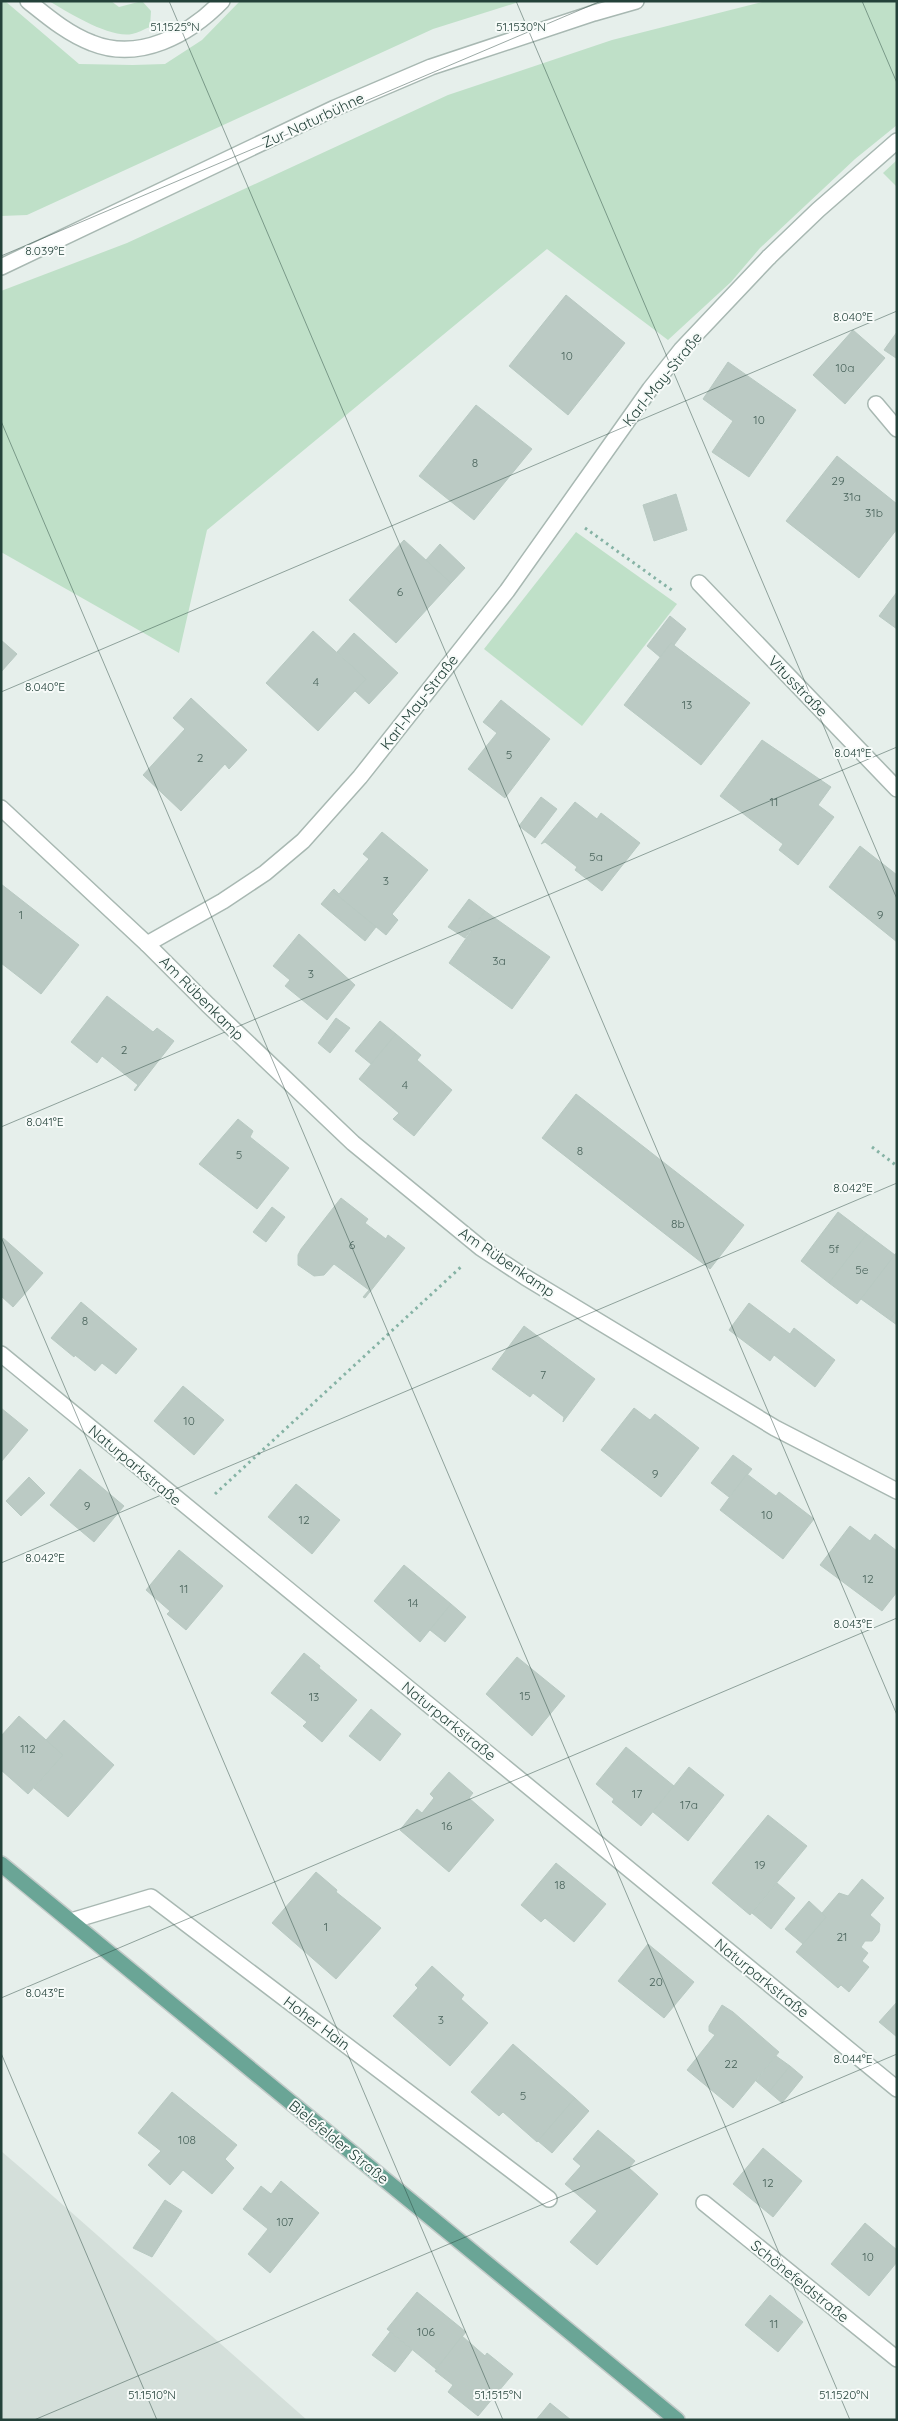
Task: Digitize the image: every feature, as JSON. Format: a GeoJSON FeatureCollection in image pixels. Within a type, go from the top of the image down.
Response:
{"type":"FeatureCollection","features":[{"type":"Feature","properties":{"kind":"main road","name":"Bielefelder Straße"},"geometry":{"type":"LineString","coordinates":[[1,1864],[677,2420]]}},
{"type":"Feature","properties":{"kind":"street"},"geometry":{"type":"LineString","coordinates":[[28,1],[51,20],[92,44],[125,49],[158,44],[173,38],[213,10],[222,1]]}},
{"type":"Feature","properties":{"kind":"street","name":"Zur Naturbühne"},"geometry":{"type":"LineString","coordinates":[[1,267],[335,108],[430,67],[636,1]]}},
{"type":"Feature","properties":{"kind":"street","name":"Karl-May-Straße"},"geometry":{"type":"LineString","coordinates":[[147,944],[223,901],[265,873],[303,841],[360,777],[501,598],[562,511],[681,350],[769,257],[818,210],[897,141]]}},
{"type":"Feature","properties":{"kind":"street"},"geometry":{"type":"LineString","coordinates":[[876,404],[897,429]]}},
{"type":"Feature","properties":{"kind":"street","name":"Vitusstraße"},"geometry":{"type":"LineString","coordinates":[[699,583],[897,789]]}},
{"type":"Feature","properties":{"kind":"street"},"geometry":{"type":"LineString","coordinates":[[1,808],[147,944]]}},
{"type":"Feature","properties":{"kind":"street","name":"Am Rübenkamp"},"geometry":{"type":"LineString","coordinates":[[147,944],[208,1006],[353,1143],[481,1248],[525,1277],[775,1428],[897,1491]]}},
{"type":"Feature","properties":{"kind":"street","name":"Naturparkstraße"},"geometry":{"type":"LineString","coordinates":[[1,1354],[897,2089]]}},
{"type":"Feature","properties":{"kind":"street","name":"Hoher Hain"},"geometry":{"type":"LineString","coordinates":[[71,1921],[150,1897],[550,2199]]}},
{"type":"Feature","properties":{"kind":"street","name":"Schönefeldstraße"},"geometry":{"type":"LineString","coordinates":[[704,2203],[897,2359]]}},
{"type":"Feature","properties":{"kind":"path"},"geometry":{"type":"LineString","coordinates":[[562,511],[683,598],[699,583]]}},
{"type":"Feature","properties":{"kind":"path"},"geometry":{"type":"LineString","coordinates":[[872,1147],[897,1166]]}},
{"type":"Feature","properties":{"kind":"path"},"geometry":{"type":"LineString","coordinates":[[194,1514],[481,1248]]}},
{"type":"Feature","properties":{"kind":"shaded area"},"geometry":{"type":"Polygon","coordinates":[[[1,2151],[29,2175],[307,2420],[1,2420],[1,2151]]]}},
{"type":"Feature","properties":{"kind":"green space"},"geometry":{"type":"Polygon","coordinates":[[[1,1],[5,1],[79,64],[133,65],[165,64],[202,40],[240,1],[522,1],[433,29],[27,215],[1,216],[1,1]]]}},
{"type":"Feature","properties":{"kind":"green space"},"geometry":{"type":"Polygon","coordinates":[[[49,1],[111,1],[119,7],[142,1],[151,11],[150,27],[132,34],[101,29],[49,1]]]}},
{"type":"Feature","properties":{"kind":"green space"},"geometry":{"type":"Polygon","coordinates":[[[766,1],[897,1],[897,125],[855,159],[760,248],[731,282],[668,340],[547,249],[207,530],[179,653],[1,552],[1,291],[127,243],[448,95],[612,40],[766,1]]]}},
{"type":"Feature","properties":{"kind":"green space"},"geometry":{"type":"Polygon","coordinates":[[[897,160],[897,187],[883,173],[897,160]]]}},
{"type":"Feature","properties":{"kind":"green space"},"geometry":{"type":"Polygon","coordinates":[[[576,532],[677,604],[582,726],[484,649],[576,532]]]}},
{"type":"Feature","properties":{"kind":"building"},"geometry":{"type":"Polygon","coordinates":[[[566,295],[625,343],[568,415],[509,366],[566,295]]]}},
{"type":"Feature","properties":{"kind":"building"},"geometry":{"type":"Polygon","coordinates":[[[853,330],[885,358],[845,404],[813,375],[853,330]]]}},
{"type":"Feature","properties":{"kind":"building"},"geometry":{"type":"Polygon","coordinates":[[[897,332],[897,357],[896,358],[884,350],[897,332]]]}},
{"type":"Feature","properties":{"kind":"building"},"geometry":{"type":"Polygon","coordinates":[[[728,362],[796,410],[749,477],[712,452],[733,421],[703,399],[728,362]]]}},
{"type":"Feature","properties":{"kind":"building"},"geometry":{"type":"Polygon","coordinates":[[[476,405],[532,449],[474,520],[419,476],[476,405]]]}},
{"type":"Feature","properties":{"kind":"building"},"geometry":{"type":"Polygon","coordinates":[[[837,456],[897,504],[897,529],[859,578],[786,521],[837,456]]]}},
{"type":"Feature","properties":{"kind":"building"},"geometry":{"type":"Polygon","coordinates":[[[676,494],[687,530],[654,541],[643,505],[676,494]]]}},
{"type":"Feature","properties":{"kind":"building"},"geometry":{"type":"Polygon","coordinates":[[[404,540],[451,583],[396,643],[349,600],[404,540]]]}},
{"type":"Feature","properties":{"kind":"building"},"geometry":{"type":"Polygon","coordinates":[[[440,544],[465,568],[451,583],[426,560],[440,544]]]}},
{"type":"Feature","properties":{"kind":"building"},"geometry":{"type":"Polygon","coordinates":[[[897,592],[897,629],[879,616],[897,592]]]}},
{"type":"Feature","properties":{"kind":"building"},"geometry":{"type":"Polygon","coordinates":[[[670,616],[686,629],[674,645],[671,643],[660,657],[647,646],[670,616]]]}},
{"type":"Feature","properties":{"kind":"building"},"geometry":{"type":"Polygon","coordinates":[[[313,631],[366,679],[318,731],[266,683],[313,631]]]}},
{"type":"Feature","properties":{"kind":"building"},"geometry":{"type":"Polygon","coordinates":[[[354,633],[398,673],[369,704],[355,691],[366,679],[337,652],[354,633]]]}},
{"type":"Feature","properties":{"kind":"building"},"geometry":{"type":"Polygon","coordinates":[[[1,640],[17,654],[1,672],[1,640]]]}},
{"type":"Feature","properties":{"kind":"building"},"geometry":{"type":"Polygon","coordinates":[[[671,643],[750,703],[701,765],[624,705],[671,643]]]}},
{"type":"Feature","properties":{"kind":"building"},"geometry":{"type":"Polygon","coordinates":[[[191,698],[247,750],[229,769],[225,764],[181,811],[143,775],[185,729],[173,718],[191,698]]]}},
{"type":"Feature","properties":{"kind":"building"},"geometry":{"type":"Polygon","coordinates":[[[501,700],[550,739],[505,798],[468,769],[497,733],[483,722],[501,700]]]}},
{"type":"Feature","properties":{"kind":"building"},"geometry":{"type":"Polygon","coordinates":[[[762,740],[831,787],[818,805],[834,817],[798,865],[779,850],[783,844],[720,796],[762,740]]]}},
{"type":"Feature","properties":{"kind":"building"},"geometry":{"type":"Polygon","coordinates":[[[541,797],[557,809],[535,838],[519,826],[541,797]]]}},
{"type":"Feature","properties":{"kind":"building"},"geometry":{"type":"Polygon","coordinates":[[[575,802],[597,819],[601,813],[640,843],[602,891],[575,870],[577,867],[545,842],[541,844],[575,802]]]}},
{"type":"Feature","properties":{"kind":"building"},"geometry":{"type":"Polygon","coordinates":[[[382,832],[428,870],[392,914],[398,920],[386,935],[332,891],[334,889],[339,894],[369,859],[363,854],[382,832]]]}},
{"type":"Feature","properties":{"kind":"building"},"geometry":{"type":"Polygon","coordinates":[[[860,846],[897,875],[897,942],[829,887],[860,846]]]}},
{"type":"Feature","properties":{"kind":"building"},"geometry":{"type":"Polygon","coordinates":[[[1,884],[79,945],[41,994],[1,963],[1,884]]]}},
{"type":"Feature","properties":{"kind":"building"},"geometry":{"type":"Polygon","coordinates":[[[332,891],[376,927],[365,941],[321,904],[332,891]]]}},
{"type":"Feature","properties":{"kind":"building"},"geometry":{"type":"Polygon","coordinates":[[[469,899],[485,911],[465,938],[448,927],[469,899]]]}},
{"type":"Feature","properties":{"kind":"building"},"geometry":{"type":"Polygon","coordinates":[[[485,911],[550,957],[512,1009],[449,963],[485,911]]]}},
{"type":"Feature","properties":{"kind":"building"},"geometry":{"type":"Polygon","coordinates":[[[299,934],[355,985],[327,1020],[285,986],[290,980],[273,966],[299,934]]]}},
{"type":"Feature","properties":{"kind":"building"},"geometry":{"type":"Polygon","coordinates":[[[107,996],[153,1032],[157,1028],[174,1041],[135,1091],[138,1085],[102,1056],[97,1063],[71,1042],[107,996]]]}},
{"type":"Feature","properties":{"kind":"building"},"geometry":{"type":"Polygon","coordinates":[[[336,1018],[350,1028],[330,1053],[318,1043],[336,1018]]]}},
{"type":"Feature","properties":{"kind":"building"},"geometry":{"type":"Polygon","coordinates":[[[380,1021],[396,1034],[371,1064],[355,1051],[380,1021]]]}},
{"type":"Feature","properties":{"kind":"building"},"geometry":{"type":"Polygon","coordinates":[[[396,1034],[421,1055],[417,1060],[452,1090],[414,1136],[393,1119],[399,1113],[359,1079],[396,1034]]]}},
{"type":"Feature","properties":{"kind":"building"},"geometry":{"type":"Polygon","coordinates":[[[576,1094],[744,1225],[710,1269],[542,1138],[576,1094]]]}},
{"type":"Feature","properties":{"kind":"building"},"geometry":{"type":"Polygon","coordinates":[[[238,1119],[253,1131],[250,1137],[289,1168],[257,1209],[199,1164],[238,1119]]]}},
{"type":"Feature","properties":{"kind":"building"},"geometry":{"type":"Polygon","coordinates":[[[341,1198],[368,1219],[365,1223],[386,1239],[388,1235],[405,1248],[365,1298],[363,1297],[369,1290],[334,1264],[324,1275],[314,1276],[298,1265],[298,1255],[301,1249],[341,1198]]]}},
{"type":"Feature","properties":{"kind":"building"},"geometry":{"type":"Polygon","coordinates":[[[272,1207],[285,1217],[266,1242],[253,1232],[272,1207]]]}},
{"type":"Feature","properties":{"kind":"building"},"geometry":{"type":"Polygon","coordinates":[[[838,1212],[867,1234],[829,1283],[801,1261],[838,1212]]]}},
{"type":"Feature","properties":{"kind":"building"},"geometry":{"type":"Polygon","coordinates":[[[867,1234],[895,1255],[857,1304],[829,1283],[867,1234]]]}},
{"type":"Feature","properties":{"kind":"building"},"geometry":{"type":"Polygon","coordinates":[[[3,1238],[43,1273],[13,1307],[1,1296],[3,1238]]]}},
{"type":"Feature","properties":{"kind":"building"},"geometry":{"type":"Polygon","coordinates":[[[897,1252],[897,1310],[890,1320],[861,1299],[897,1252]]]}},
{"type":"Feature","properties":{"kind":"building"},"geometry":{"type":"Polygon","coordinates":[[[81,1302],[137,1349],[116,1374],[102,1363],[95,1371],[51,1338],[81,1302]]]}},
{"type":"Feature","properties":{"kind":"building"},"geometry":{"type":"Polygon","coordinates":[[[749,1303],[790,1334],[794,1328],[835,1360],[815,1387],[774,1355],[770,1361],[729,1330],[749,1303]]]}},
{"type":"Feature","properties":{"kind":"building"},"geometry":{"type":"Polygon","coordinates":[[[897,1310],[897,1325],[890,1320],[897,1310]]]}},
{"type":"Feature","properties":{"kind":"building"},"geometry":{"type":"Polygon","coordinates":[[[524,1326],[595,1379],[563,1422],[564,1417],[533,1393],[530,1397],[492,1369],[524,1326]]]}},
{"type":"Feature","properties":{"kind":"building"},"geometry":{"type":"Polygon","coordinates":[[[183,1386],[224,1420],[194,1455],[154,1421],[183,1386]]]}},
{"type":"Feature","properties":{"kind":"building"},"geometry":{"type":"Polygon","coordinates":[[[1,1408],[28,1430],[1,1462],[1,1408]]]}},
{"type":"Feature","properties":{"kind":"building"},"geometry":{"type":"Polygon","coordinates":[[[634,1408],[650,1420],[655,1414],[699,1448],[661,1497],[601,1450],[634,1408]]]}},
{"type":"Feature","properties":{"kind":"building"},"geometry":{"type":"Polygon","coordinates":[[[733,1455],[752,1469],[729,1497],[711,1483],[733,1455]]]}},
{"type":"Feature","properties":{"kind":"building"},"geometry":{"type":"Polygon","coordinates":[[[80,1469],[124,1506],[94,1542],[50,1505],[80,1469]]]}},
{"type":"Feature","properties":{"kind":"building"},"geometry":{"type":"Polygon","coordinates":[[[747,1474],[776,1496],[779,1492],[814,1519],[783,1559],[720,1510],[747,1474]]]}},
{"type":"Feature","properties":{"kind":"building"},"geometry":{"type":"Polygon","coordinates":[[[29,1477],[45,1493],[21,1516],[6,1501],[29,1477]]]}},
{"type":"Feature","properties":{"kind":"building"},"geometry":{"type":"Polygon","coordinates":[[[296,1484],[340,1520],[312,1554],[268,1517],[296,1484]]]}},
{"type":"Feature","properties":{"kind":"building"},"geometry":{"type":"Polygon","coordinates":[[[850,1526],[870,1541],[875,1534],[897,1551],[897,1592],[882,1611],[820,1565],[850,1526]]]}},
{"type":"Feature","properties":{"kind":"building"},"geometry":{"type":"Polygon","coordinates":[[[179,1550],[223,1586],[186,1630],[167,1614],[170,1611],[146,1590],[179,1550]]]}},
{"type":"Feature","properties":{"kind":"building"},"geometry":{"type":"Polygon","coordinates":[[[404,1565],[451,1604],[420,1642],[374,1601],[404,1565]]]}},
{"type":"Feature","properties":{"kind":"building"},"geometry":{"type":"Polygon","coordinates":[[[451,1604],[466,1617],[445,1642],[430,1630],[451,1604]]]}},
{"type":"Feature","properties":{"kind":"building"},"geometry":{"type":"Polygon","coordinates":[[[304,1653],[357,1700],[322,1742],[303,1726],[307,1722],[271,1693],[304,1653]]]}},
{"type":"Feature","properties":{"kind":"building"},"geometry":{"type":"Polygon","coordinates":[[[517,1657],[565,1696],[532,1736],[486,1694],[517,1657]]]}},
{"type":"Feature","properties":{"kind":"building"},"geometry":{"type":"Polygon","coordinates":[[[371,1709],[401,1734],[380,1761],[349,1736],[371,1709]]]}},
{"type":"Feature","properties":{"kind":"building"},"geometry":{"type":"Polygon","coordinates":[[[19,1716],[63,1755],[28,1794],[1,1770],[1,1736],[19,1716]]]}},
{"type":"Feature","properties":{"kind":"building"},"geometry":{"type":"Polygon","coordinates":[[[64,1720],[114,1765],[68,1817],[34,1788],[63,1755],[46,1740],[64,1720]]]}},
{"type":"Feature","properties":{"kind":"building"},"geometry":{"type":"Polygon","coordinates":[[[626,1747],[674,1786],[641,1826],[612,1802],[614,1799],[596,1784],[626,1747]]]}},
{"type":"Feature","properties":{"kind":"building"},"geometry":{"type":"Polygon","coordinates":[[[689,1767],[724,1795],[688,1841],[653,1812],[689,1767]]]}},
{"type":"Feature","properties":{"kind":"building"},"geometry":{"type":"Polygon","coordinates":[[[449,1772],[473,1793],[469,1798],[494,1820],[449,1872],[400,1830],[417,1809],[422,1813],[434,1798],[430,1794],[449,1772]]]}},
{"type":"Feature","properties":{"kind":"building"},"geometry":{"type":"Polygon","coordinates":[[[768,1815],[807,1846],[750,1915],[712,1883],[768,1815]]]}},
{"type":"Feature","properties":{"kind":"building"},"geometry":{"type":"Polygon","coordinates":[[[556,1863],[606,1904],[574,1942],[545,1918],[541,1922],[521,1905],[556,1863]]]}},
{"type":"Feature","properties":{"kind":"building"},"geometry":{"type":"Polygon","coordinates":[[[316,1872],[337,1890],[336,1892],[381,1928],[336,1979],[272,1923],[316,1872]]]}},
{"type":"Feature","properties":{"kind":"building"},"geometry":{"type":"Polygon","coordinates":[[[862,1879],[884,1898],[870,1915],[880,1924],[879,1932],[872,1941],[865,1941],[861,1947],[868,1953],[862,1961],[869,1967],[849,1992],[841,1985],[838,1988],[796,1952],[826,1917],[822,1913],[839,1893],[848,1896],[862,1879]]]}},
{"type":"Feature","properties":{"kind":"building"},"geometry":{"type":"Polygon","coordinates":[[[777,1883],[795,1898],[771,1929],[752,1913],[777,1883]]]}},
{"type":"Feature","properties":{"kind":"building"},"geometry":{"type":"Polygon","coordinates":[[[809,1901],[826,1917],[803,1944],[785,1929],[809,1901]]]}},
{"type":"Feature","properties":{"kind":"building"},"geometry":{"type":"Polygon","coordinates":[[[648,1944],[694,1982],[664,2018],[618,1981],[648,1944]]]}},
{"type":"Feature","properties":{"kind":"building"},"geometry":{"type":"Polygon","coordinates":[[[432,1966],[464,1995],[461,1999],[488,2023],[450,2066],[393,2016],[418,1988],[415,1985],[432,1966]]]}},
{"type":"Feature","properties":{"kind":"building"},"geometry":{"type":"Polygon","coordinates":[[[897,2002],[897,2037],[879,2022],[897,2002]]]}},
{"type":"Feature","properties":{"kind":"building"},"geometry":{"type":"Polygon","coordinates":[[[722,2005],[733,2012],[779,2052],[733,2108],[687,2070],[715,2035],[709,2031],[709,2026],[722,2005]]]}},
{"type":"Feature","properties":{"kind":"building"},"geometry":{"type":"Polygon","coordinates":[[[513,2044],[575,2098],[537,2142],[503,2112],[499,2116],[471,2092],[513,2044]]]}},
{"type":"Feature","properties":{"kind":"building"},"geometry":{"type":"Polygon","coordinates":[[[776,2056],[790,2066],[769,2092],[756,2081],[776,2056]]]}},
{"type":"Feature","properties":{"kind":"building"},"geometry":{"type":"Polygon","coordinates":[[[790,2066],[803,2077],[782,2103],[769,2092],[790,2066]]]}},
{"type":"Feature","properties":{"kind":"building"},"geometry":{"type":"Polygon","coordinates":[[[172,2092],[237,2145],[225,2159],[234,2168],[212,2194],[183,2170],[170,2185],[148,2165],[161,2151],[138,2133],[172,2092]]]}},
{"type":"Feature","properties":{"kind":"building"},"geometry":{"type":"Polygon","coordinates":[[[575,2098],[589,2111],[552,2153],[538,2141],[575,2098]]]}},
{"type":"Feature","properties":{"kind":"building"},"geometry":{"type":"Polygon","coordinates":[[[598,2130],[635,2161],[629,2168],[658,2194],[597,2265],[570,2242],[597,2211],[565,2184],[581,2166],[573,2159],[598,2130]]]}},
{"type":"Feature","properties":{"kind":"building"},"geometry":{"type":"Polygon","coordinates":[[[763,2148],[802,2181],[773,2217],[733,2184],[763,2148]]]}},
{"type":"Feature","properties":{"kind":"building"},"geometry":{"type":"Polygon","coordinates":[[[281,2181],[319,2213],[270,2273],[248,2254],[268,2229],[243,2209],[261,2186],[271,2194],[281,2181]]]}},
{"type":"Feature","properties":{"kind":"building"},"geometry":{"type":"Polygon","coordinates":[[[165,2200],[182,2211],[152,2257],[133,2248],[165,2200]]]}},
{"type":"Feature","properties":{"kind":"building"},"geometry":{"type":"Polygon","coordinates":[[[865,2223],[897,2250],[897,2262],[869,2296],[831,2264],[865,2223]]]}},
{"type":"Feature","properties":{"kind":"building"},"geometry":{"type":"Polygon","coordinates":[[[417,2292],[466,2332],[436,2369],[387,2329],[417,2292]]]}},
{"type":"Feature","properties":{"kind":"building"},"geometry":{"type":"Polygon","coordinates":[[[770,2295],[803,2322],[778,2352],[745,2325],[770,2295]]]}},
{"type":"Feature","properties":{"kind":"building"},"geometry":{"type":"Polygon","coordinates":[[[390,2332],[412,2350],[395,2372],[372,2355],[390,2332]]]}},
{"type":"Feature","properties":{"kind":"building"},"geometry":{"type":"Polygon","coordinates":[[[462,2336],[485,2356],[487,2353],[513,2374],[478,2416],[448,2392],[453,2385],[435,2371],[462,2336]]]}},
{"type":"Feature","properties":{"kind":"building"},"geometry":{"type":"Polygon","coordinates":[[[550,2403],[571,2420],[536,2420],[550,2403]]]}}]}
